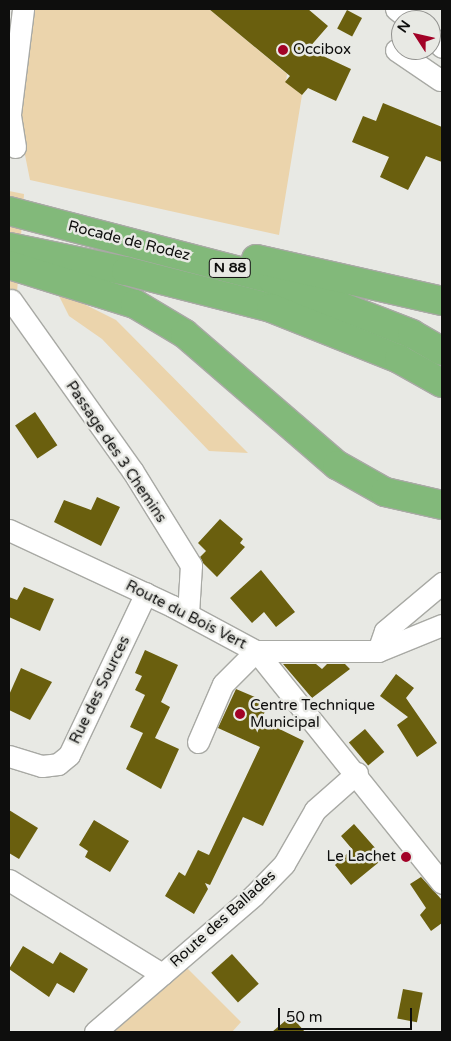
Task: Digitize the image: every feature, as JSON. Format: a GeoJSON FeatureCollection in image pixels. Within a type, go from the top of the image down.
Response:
{"type":"FeatureCollection","features":[{"type":"Feature","properties":{"kind":"highway"},"geometry":{"type":"LineString","coordinates":[[9,210],[202,246],[442,301]]}},
{"type":"Feature","properties":{"kind":"highway","name":"Rocade de Rodez"},"geometry":{"type":"LineString","coordinates":[[9,210],[273,280],[412,334],[442,352]]}},
{"type":"Feature","properties":{"kind":"highway","name":"Rocade de Rodez"},"geometry":{"type":"LineString","coordinates":[[9,247],[126,271],[271,308],[400,358],[442,383]]}},
{"type":"Feature","properties":{"kind":"highway"},"geometry":{"type":"LineString","coordinates":[[9,265],[135,304],[185,334],[337,465],[385,492],[442,505]]}},
{"type":"Feature","properties":{"kind":"street"},"geometry":{"type":"LineString","coordinates":[[14,147],[10,114],[13,44],[23,9]]}},
{"type":"Feature","properties":{"kind":"street"},"geometry":{"type":"LineString","coordinates":[[411,60],[440,80]]}},
{"type":"Feature","properties":{"kind":"street","name":"Passage des 3 Chemins"},"geometry":{"type":"LineString","coordinates":[[11,300],[132,470],[190,566],[188,614]]}},
{"type":"Feature","properties":{"kind":"street","name":"Route du Bois Vert"},"geometry":{"type":"LineString","coordinates":[[9,530],[146,593],[256,652],[357,773],[442,883]]}},
{"type":"Feature","properties":{"kind":"street"},"geometry":{"type":"LineString","coordinates":[[378,651],[385,631],[442,583]]}},
{"type":"Feature","properties":{"kind":"street","name":"Rue des Sources"},"geometry":{"type":"LineString","coordinates":[[9,756],[42,766],[58,764],[68,755],[146,593]]}},
{"type":"Feature","properties":{"kind":"street"},"geometry":{"type":"LineString","coordinates":[[198,742],[223,684],[256,652],[378,651],[442,625]]}},
{"type":"Feature","properties":{"kind":"street","name":"Route des Ballades"},"geometry":{"type":"LineString","coordinates":[[96,1032],[284,864],[315,810],[357,773]]}},
{"type":"Feature","properties":{"kind":"street"},"geometry":{"type":"LineString","coordinates":[[9,880],[162,974]]}},
{"type":"Feature","properties":{"kind":"shaded area"},"geometry":{"type":"Polygon","coordinates":[[[35,9],[209,9],[287,74],[286,82],[302,95],[279,235],[30,180],[20,130],[35,9]]]}},
{"type":"Feature","properties":{"kind":"shaded area"},"geometry":{"type":"Polygon","coordinates":[[[9,191],[24,194],[17,293],[9,290],[9,191]]]}},
{"type":"Feature","properties":{"kind":"shaded area"},"geometry":{"type":"Polygon","coordinates":[[[56,290],[116,320],[248,453],[209,451],[102,339],[69,316],[56,290]]]}},
{"type":"Feature","properties":{"kind":"shaded area"},"geometry":{"type":"Polygon","coordinates":[[[186,967],[241,1022],[232,1032],[112,1032],[186,967]]]}},
{"type":"Feature","properties":{"kind":"building","name":"Occibox"},"geometry":{"type":"Polygon","coordinates":[[[209,9],[308,9],[328,26],[308,49],[351,69],[336,101],[308,88],[302,95],[285,82],[290,76],[209,9]]]}},
{"type":"Feature","properties":{"kind":"building"},"geometry":{"type":"Polygon","coordinates":[[[347,10],[362,18],[352,37],[337,29],[347,10]]]}},
{"type":"Feature","properties":{"kind":"building"},"geometry":{"type":"Polygon","coordinates":[[[383,103],[442,127],[442,162],[426,156],[408,190],[380,177],[389,157],[352,142],[363,116],[376,121],[383,103]]]}},
{"type":"Feature","properties":{"kind":"building"},"geometry":{"type":"Polygon","coordinates":[[[35,412],[57,445],[37,459],[15,425],[35,412]]]}},
{"type":"Feature","properties":{"kind":"building"},"geometry":{"type":"Polygon","coordinates":[[[97,497],[120,507],[101,546],[54,522],[64,500],[91,510],[97,497]]]}},
{"type":"Feature","properties":{"kind":"building"},"geometry":{"type":"Polygon","coordinates":[[[220,519],[243,539],[240,543],[245,547],[217,577],[203,563],[200,557],[206,551],[198,543],[220,519]]]}},
{"type":"Feature","properties":{"kind":"building"},"geometry":{"type":"Polygon","coordinates":[[[261,570],[295,612],[276,627],[264,612],[252,623],[230,598],[261,570]]]}},
{"type":"Feature","properties":{"kind":"building"},"geometry":{"type":"Polygon","coordinates":[[[24,587],[54,599],[40,631],[9,617],[9,597],[17,600],[24,587]]]}},
{"type":"Feature","properties":{"kind":"building"},"geometry":{"type":"Polygon","coordinates":[[[145,650],[178,665],[161,702],[170,707],[155,738],[179,749],[161,789],[126,769],[143,733],[130,727],[145,695],[135,690],[142,676],[135,673],[145,650]]]}},
{"type":"Feature","properties":{"kind":"building"},"geometry":{"type":"Polygon","coordinates":[[[283,664],[316,664],[322,669],[327,664],[345,664],[350,669],[312,698],[283,664]]]}},
{"type":"Feature","properties":{"kind":"building"},"geometry":{"type":"Polygon","coordinates":[[[21,668],[52,682],[30,720],[9,710],[9,695],[21,668]]]}},
{"type":"Feature","properties":{"kind":"building"},"geometry":{"type":"Polygon","coordinates":[[[396,674],[414,688],[406,698],[437,743],[417,757],[397,725],[408,717],[380,696],[396,674]]]}},
{"type":"Feature","properties":{"kind":"building"},"geometry":{"type":"Polygon","coordinates":[[[236,689],[269,703],[261,720],[304,741],[263,826],[243,817],[210,885],[205,883],[208,889],[194,914],[165,896],[179,872],[185,876],[198,850],[209,855],[260,747],[218,728],[236,689]]]}},
{"type":"Feature","properties":{"kind":"building"},"geometry":{"type":"Polygon","coordinates":[[[365,729],[384,752],[368,765],[349,742],[365,729]]]}},
{"type":"Feature","properties":{"kind":"building"},"geometry":{"type":"Polygon","coordinates":[[[9,810],[38,828],[19,859],[9,853],[9,810]]]}},
{"type":"Feature","properties":{"kind":"building"},"geometry":{"type":"Polygon","coordinates":[[[94,820],[129,841],[110,872],[85,857],[88,851],[79,845],[94,820]]]}},
{"type":"Feature","properties":{"kind":"building"},"geometry":{"type":"Polygon","coordinates":[[[354,824],[384,858],[351,885],[335,865],[352,849],[341,836],[354,824]]]}},
{"type":"Feature","properties":{"kind":"building"},"geometry":{"type":"Polygon","coordinates":[[[421,877],[442,900],[442,923],[431,931],[420,915],[426,908],[410,884],[421,877]]]}},
{"type":"Feature","properties":{"kind":"building"},"geometry":{"type":"Polygon","coordinates":[[[23,946],[53,964],[60,952],[88,969],[74,993],[57,983],[49,997],[9,969],[23,946]]]}},
{"type":"Feature","properties":{"kind":"building"},"geometry":{"type":"Polygon","coordinates":[[[232,954],[259,984],[238,1002],[211,973],[232,954]]]}},
{"type":"Feature","properties":{"kind":"building"},"geometry":{"type":"Polygon","coordinates":[[[403,989],[423,993],[417,1022],[397,1018],[403,989]]]}},
{"type":"Feature","properties":{"kind":"building"},"geometry":{"type":"Polygon","coordinates":[[[291,1016],[305,1032],[272,1032],[291,1016]]]}},
{"type":"Feature","properties":{"kind":"place","name":"Occibox"},"geometry":{"type":"Point","coordinates":[283,50]}},
{"type":"Feature","properties":{"kind":"place","name":"Centre Technique Municipal"},"geometry":{"type":"Point","coordinates":[240,714]}},
{"type":"Feature","properties":{"kind":"place","name":"Le Lachet"},"geometry":{"type":"Point","coordinates":[406,857]}}]}
